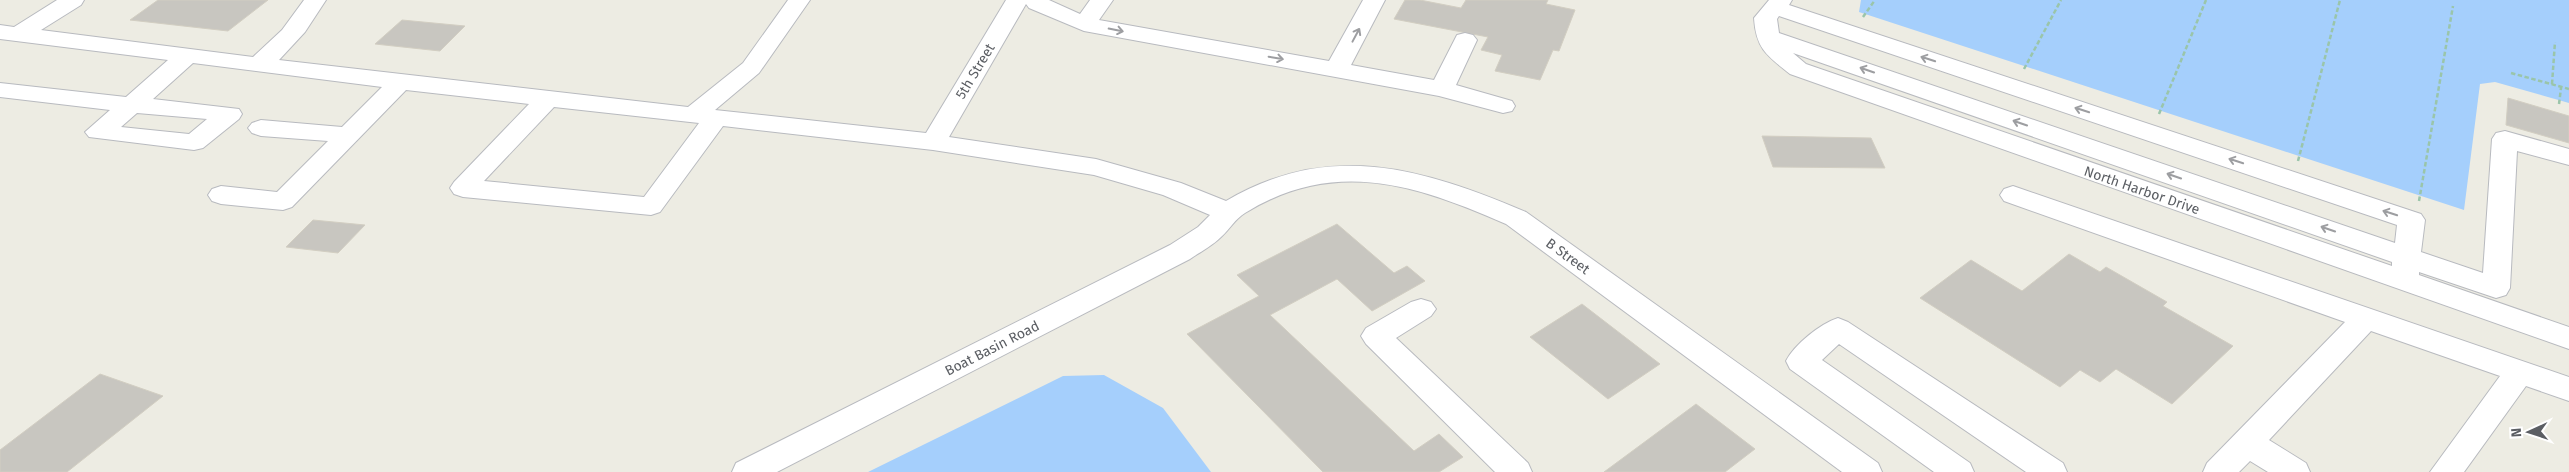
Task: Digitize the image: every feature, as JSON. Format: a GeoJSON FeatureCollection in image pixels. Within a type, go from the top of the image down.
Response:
{"type":"FeatureCollection","features":[{"type":"Feature","properties":{"kind":"street"},"geometry":{"type":"LineString","coordinates":[[7,35],[73,0]]}},
{"type":"Feature","properties":{"kind":"street"},"geometry":{"type":"LineString","coordinates":[[259,64],[278,50],[299,26],[315,0]]}},
{"type":"Feature","properties":{"kind":"street"},"geometry":{"type":"LineString","coordinates":[[548,99],[463,188],[651,206],[705,116],[751,68],[799,0]]}},
{"type":"Feature","properties":{"kind":"street"},"geometry":{"type":"LineString","coordinates":[[1084,24],[1102,0]]}},
{"type":"Feature","properties":{"kind":"street"},"geometry":{"type":"LineString","coordinates":[[1338,69],[1374,0]]}},
{"type":"Feature","properties":{"kind":"street"},"geometry":{"type":"LineString","coordinates":[[1030,1],[1084,24],[1338,69],[1406,84],[1442,89],[1503,106]]}},
{"type":"Feature","properties":{"kind":"street","name":"5th Street"},"geometry":{"type":"LineString","coordinates":[[934,142],[1030,1]]}},
{"type":"Feature","properties":{"kind":"street"},"geometry":{"type":"LineString","coordinates":[[1777,4],[2412,220],[2405,269],[2496,288],[2505,138],[2569,157]]}},
{"type":"Feature","properties":{"kind":"street","name":"North Harbor Drive"},"geometry":{"type":"LineString","coordinates":[[1777,4],[1765,18],[1766,36],[1772,48],[1798,69],[1833,83],[2405,269],[2569,338]]}},
{"type":"Feature","properties":{"kind":"street"},"geometry":{"type":"LineString","coordinates":[[7,35],[188,55],[400,83],[934,142],[1096,167],[1172,188],[1228,212]]}},
{"type":"Feature","properties":{"kind":"street"},"geometry":{"type":"LineString","coordinates":[[1442,89],[1465,40]]}},
{"type":"Feature","properties":{"kind":"street"},"geometry":{"type":"LineString","coordinates":[[0,90],[132,105],[188,55]]}},
{"type":"Feature","properties":{"kind":"street"},"geometry":{"type":"LineString","coordinates":[[221,195],[283,201],[400,83]]}},
{"type":"Feature","properties":{"kind":"street"},"geometry":{"type":"LineString","coordinates":[[261,128],[348,135]]}},
{"type":"Feature","properties":{"kind":"street","name":"B Street"},"geometry":{"type":"LineString","coordinates":[[1228,212],[1287,180],[1318,173],[1374,174],[1430,184],[1476,200],[1516,218],[1866,472]]}},
{"type":"Feature","properties":{"kind":"street"},"geometry":{"type":"LineString","coordinates":[[2013,195],[2569,389]]}},
{"type":"Feature","properties":{"kind":"street","name":"Boat Basin Road"},"geometry":{"type":"LineString","coordinates":[[748,472],[1180,252],[1213,230],[1228,212]]}},
{"type":"Feature","properties":{"kind":"street"},"geometry":{"type":"LineString","coordinates":[[1420,310],[1376,336],[1516,472]]}},
{"type":"Feature","properties":{"kind":"street"},"geometry":{"type":"LineString","coordinates":[[2219,472],[2366,318]]}},
{"type":"Feature","properties":{"kind":"street"},"geometry":{"type":"LineString","coordinates":[[2569,327],[2569,338]]}},
{"type":"Feature","properties":{"kind":"street"},"geometry":{"type":"LineString","coordinates":[[1958,472],[1801,361],[1838,329],[2038,469]]}},
{"type":"Feature","properties":{"kind":"street"},"geometry":{"type":"LineString","coordinates":[[2446,472],[2520,372]]}},
{"type":"Feature","properties":{"kind":"street"},"geometry":{"type":"LineString","coordinates":[[2247,443],[2294,472]]}},
{"type":"Feature","properties":{"kind":"path"},"geometry":{"type":"LineString","coordinates":[[1863,16],[1875,0]]}},
{"type":"Feature","properties":{"kind":"path"},"geometry":{"type":"LineString","coordinates":[[2024,69],[2061,0]]}},
{"type":"Feature","properties":{"kind":"path"},"geometry":{"type":"LineString","coordinates":[[2159,114],[2206,0]]}},
{"type":"Feature","properties":{"kind":"path"},"geometry":{"type":"LineString","coordinates":[[2298,161],[2340,0]]}},
{"type":"Feature","properties":{"kind":"path"},"geometry":{"type":"LineString","coordinates":[[2419,202],[2453,6]]}},
{"type":"Feature","properties":{"kind":"path"},"geometry":{"type":"LineString","coordinates":[[2552,84],[2555,42]]}},
{"type":"Feature","properties":{"kind":"path"},"geometry":{"type":"LineString","coordinates":[[2511,73],[2569,89]]}},
{"type":"Feature","properties":{"kind":"path"},"geometry":{"type":"LineString","coordinates":[[2559,104],[2561,88]]}},
{"type":"Feature","properties":{"kind":"water"},"geometry":{"type":"Polygon","coordinates":[[[1861,0],[2569,0],[2569,103],[2495,82],[2480,84],[2464,210],[1859,12],[1861,0]]]}},
{"type":"Feature","properties":{"kind":"water"},"geometry":{"type":"Polygon","coordinates":[[[1104,375],[1163,408],[1211,472],[868,472],[1063,376],[1104,375]]]}},
{"type":"Feature","properties":{"kind":"building"},"geometry":{"type":"Polygon","coordinates":[[[158,0],[268,0],[228,31],[130,20],[158,0]]]}},
{"type":"Feature","properties":{"kind":"building"},"geometry":{"type":"Polygon","coordinates":[[[1405,0],[1420,0],[1461,8],[1466,0],[1548,0],[1546,4],[1575,10],[1559,51],[1553,50],[1540,80],[1495,71],[1502,55],[1481,50],[1488,37],[1394,19],[1405,0]]]}},
{"type":"Feature","properties":{"kind":"building"},"geometry":{"type":"Polygon","coordinates":[[[402,20],[465,26],[440,51],[375,44],[402,20]]]}},
{"type":"Feature","properties":{"kind":"building"},"geometry":{"type":"Polygon","coordinates":[[[2508,98],[2569,116],[2569,143],[2506,125],[2508,98]]]}},
{"type":"Feature","properties":{"kind":"building"},"geometry":{"type":"Polygon","coordinates":[[[1762,136],[1871,138],[1885,168],[1773,167],[1762,136]]]}},
{"type":"Feature","properties":{"kind":"building"},"geometry":{"type":"Polygon","coordinates":[[[313,220],[365,225],[338,253],[286,247],[313,220]]]}},
{"type":"Feature","properties":{"kind":"building"},"geometry":{"type":"Polygon","coordinates":[[[1337,224],[1394,273],[1407,266],[1425,281],[1372,311],[1337,279],[1270,315],[1414,451],[1439,434],[1463,457],[1439,472],[1323,472],[1187,334],[1259,296],[1237,275],[1337,224]]]}},
{"type":"Feature","properties":{"kind":"building"},"geometry":{"type":"Polygon","coordinates":[[[2069,254],[2100,272],[2106,267],[2167,302],[2163,306],[2233,346],[2172,404],[2116,369],[2100,382],[2080,370],[2060,387],[1920,298],[1971,260],[2022,291],[2069,254]]]}},
{"type":"Feature","properties":{"kind":"building"},"geometry":{"type":"Polygon","coordinates":[[[1582,304],[1660,364],[1608,399],[1530,337],[1582,304]]]}},
{"type":"Feature","properties":{"kind":"building"},"geometry":{"type":"Polygon","coordinates":[[[100,374],[163,396],[67,472],[0,472],[0,450],[100,374]]]}},
{"type":"Feature","properties":{"kind":"building"},"geometry":{"type":"Polygon","coordinates":[[[1696,404],[1755,449],[1725,472],[1604,472],[1696,404]]]}}]}
